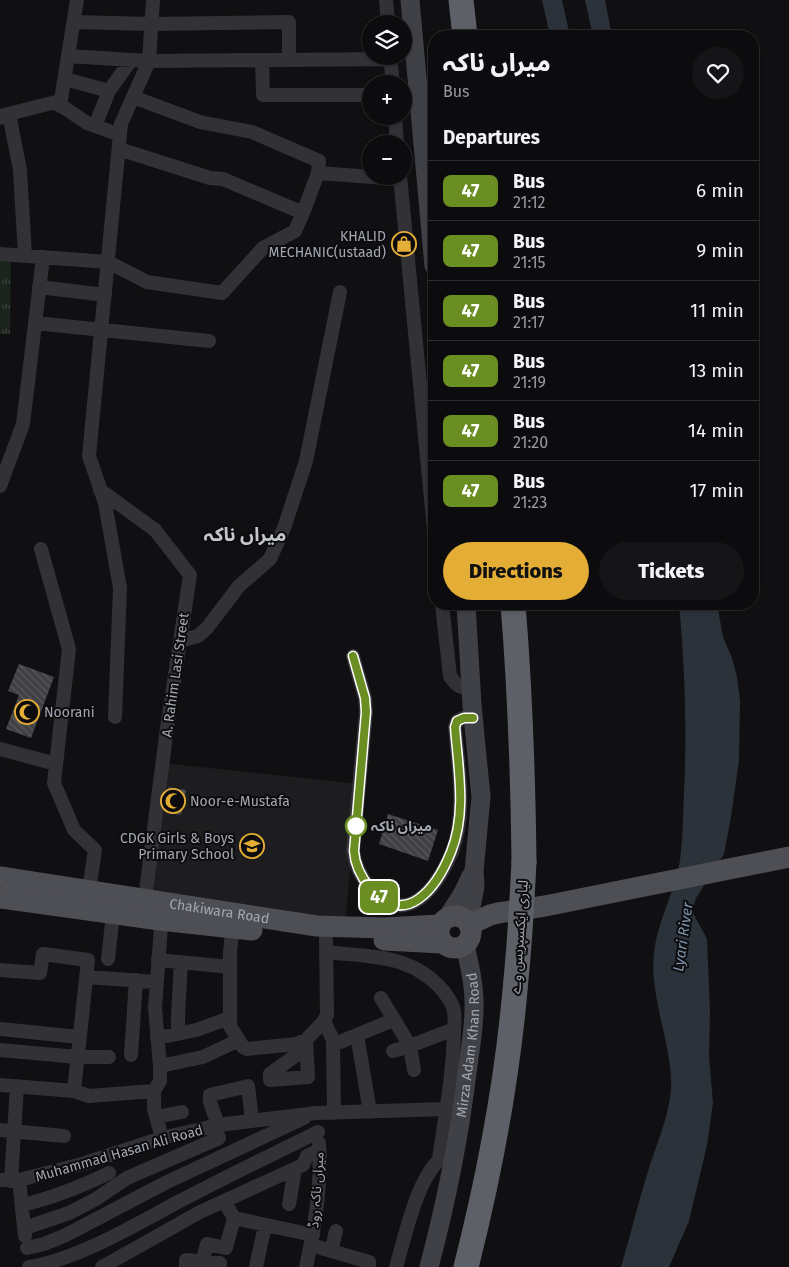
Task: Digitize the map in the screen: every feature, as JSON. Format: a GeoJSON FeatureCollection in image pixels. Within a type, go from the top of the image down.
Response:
{"type":"FeatureCollection","features":[{"type":"Feature","properties":{"kind":"highway"},"geometry":{"type":"LineString","coordinates":[[461,0],[464,30]]}},
{"type":"Feature","properties":{"kind":"highway","name":"لیاری ایکسپریس وے"},"geometry":{"type":"LineString","coordinates":[[466,1267],[487,1173],[501,1095],[513,1009],[519,941],[524,862],[524,782],[513,610]]}},
{"type":"Feature","properties":{"kind":"main road"},"geometry":{"type":"LineString","coordinates":[[410,0],[428,200]]}},
{"type":"Feature","properties":{"kind":"main road","name":"Mirza Adam Khan Road"},"geometry":{"type":"LineString","coordinates":[[430,1267],[444,1212],[462,1112],[473,1026],[474,1001],[468,931],[474,886],[481,797],[470,689],[466,610]]}},
{"type":"Feature","properties":{"kind":"main road"},"geometry":{"type":"LineString","coordinates":[[468,931],[462,918],[457,916],[443,928],[446,946],[456,949],[468,931],[490,915],[545,906],[789,857]]}},
{"type":"Feature","properties":{"kind":"main road","name":"Mirza Adam Khan Road"},"geometry":{"type":"LineString","coordinates":[[443,928],[474,871]]}},
{"type":"Feature","properties":{"kind":"main road","name":"Chakiwara Road"},"geometry":{"type":"LineString","coordinates":[[0,877],[88,890],[156,907],[327,939],[443,928]]}},
{"type":"Feature","properties":{"kind":"main road","name":"Chakiwara Road"},"geometry":{"type":"LineString","coordinates":[[0,898],[113,914],[156,907]]}},
{"type":"Feature","properties":{"kind":"street"},"geometry":{"type":"LineString","coordinates":[[60,106],[77,0]]}},
{"type":"Feature","properties":{"kind":"street"},"geometry":{"type":"LineString","coordinates":[[115,717],[120,588],[105,503],[89,456],[121,124],[149,62],[153,0]]}},
{"type":"Feature","properties":{"kind":"street"},"geometry":{"type":"LineString","coordinates":[[386,0],[387,15]]}},
{"type":"Feature","properties":{"kind":"street"},"geometry":{"type":"LineString","coordinates":[[74,22],[151,24],[289,22],[288,60]]}},
{"type":"Feature","properties":{"kind":"street"},"geometry":{"type":"LineString","coordinates":[[68,56],[149,62],[362,59]]}},
{"type":"Feature","properties":{"kind":"street"},"geometry":{"type":"LineString","coordinates":[[95,126],[109,91],[131,60]]}},
{"type":"Feature","properties":{"kind":"street"},"geometry":{"type":"LineString","coordinates":[[262,60],[263,95],[362,95]]}},
{"type":"Feature","properties":{"kind":"street"},"geometry":{"type":"LineString","coordinates":[[65,78],[109,91]]}},
{"type":"Feature","properties":{"kind":"street"},"geometry":{"type":"LineString","coordinates":[[0,254],[108,262],[147,282],[222,293],[263,248],[296,231],[318,173],[319,161],[252,132],[200,122],[133,97]]}},
{"type":"Feature","properties":{"kind":"street"},"geometry":{"type":"LineString","coordinates":[[25,256],[20,170],[5,116],[56,102],[87,123],[120,135]]}},
{"type":"Feature","properties":{"kind":"street"},"geometry":{"type":"LineString","coordinates":[[119,149],[210,178],[223,179],[303,213]]}},
{"type":"Feature","properties":{"kind":"street"},"geometry":{"type":"LineString","coordinates":[[318,173],[362,176]]}},
{"type":"Feature","properties":{"kind":"street"},"geometry":{"type":"LineString","coordinates":[[401,185],[428,468]]}},
{"type":"Feature","properties":{"kind":"street"},"geometry":{"type":"LineString","coordinates":[[0,486],[23,424],[43,257]]}},
{"type":"Feature","properties":{"kind":"street"},"geometry":{"type":"LineString","coordinates":[[39,287],[105,295]]}},
{"type":"Feature","properties":{"kind":"street"},"geometry":{"type":"LineString","coordinates":[[180,641],[198,636],[207,628],[239,586],[270,559],[284,528],[306,460],[340,292]]}},
{"type":"Feature","properties":{"kind":"street"},"geometry":{"type":"LineString","coordinates":[[35,323],[209,341]]}},
{"type":"Feature","properties":{"kind":"street","name":"A. Rahim Lasi Street"},"geometry":{"type":"LineString","coordinates":[[100,490],[155,530],[190,575],[180,641],[156,907],[158,960],[155,1008],[160,1081],[154,1091],[154,1109],[162,1138]]}},
{"type":"Feature","properties":{"kind":"street"},"geometry":{"type":"LineString","coordinates":[[41,550],[69,649],[54,783],[74,830],[95,850],[88,890]]}},
{"type":"Feature","properties":{"kind":"street"},"geometry":{"type":"LineString","coordinates":[[443,610],[450,676],[461,688],[470,689]]}},
{"type":"Feature","properties":{"kind":"street"},"geometry":{"type":"LineString","coordinates":[[353,656],[365,698],[366,712],[354,864],[365,882],[374,892],[392,905],[408,905],[425,894],[439,876],[451,852],[457,832],[460,804],[455,727],[457,721],[464,718],[473,718]]}},
{"type":"Feature","properties":{"kind":"street"},"geometry":{"type":"LineString","coordinates":[[0,749],[56,764]]}},
{"type":"Feature","properties":{"kind":"street"},"geometry":{"type":"LineString","coordinates":[[108,959],[113,914]]}},
{"type":"Feature","properties":{"kind":"street"},"geometry":{"type":"LineString","coordinates":[[234,921],[230,968],[230,1026],[243,1047],[247,1049],[306,1044],[324,1021],[327,1015],[327,939],[402,963],[429,976],[438,985],[453,1007],[455,1017],[454,1048],[440,1159],[430,1171],[418,1195],[396,1267]]}},
{"type":"Feature","properties":{"kind":"street"},"geometry":{"type":"LineString","coordinates":[[0,970],[40,973],[44,954],[88,960],[74,1091]]}},
{"type":"Feature","properties":{"kind":"street"},"geometry":{"type":"LineString","coordinates":[[158,960],[230,968]]}},
{"type":"Feature","properties":{"kind":"street"},"geometry":{"type":"LineString","coordinates":[[178,1034],[181,962]]}},
{"type":"Feature","properties":{"kind":"street"},"geometry":{"type":"LineString","coordinates":[[86,976],[156,982]]}},
{"type":"Feature","properties":{"kind":"street"},"geometry":{"type":"LineString","coordinates":[[131,1055],[136,980]]}},
{"type":"Feature","properties":{"kind":"street"},"geometry":{"type":"LineString","coordinates":[[381,998],[410,1046],[414,1070]]}},
{"type":"Feature","properties":{"kind":"street"},"geometry":{"type":"LineString","coordinates":[[157,1038],[178,1034],[230,1018]]}},
{"type":"Feature","properties":{"kind":"street"},"geometry":{"type":"LineString","coordinates":[[333,1040],[340,1042],[393,1020]]}},
{"type":"Feature","properties":{"kind":"street"},"geometry":{"type":"LineString","coordinates":[[324,1021],[333,1040],[334,1112]]}},
{"type":"Feature","properties":{"kind":"street"},"geometry":{"type":"LineString","coordinates":[[0,1028],[80,1037]]}},
{"type":"Feature","properties":{"kind":"street"},"geometry":{"type":"LineString","coordinates":[[393,1051],[454,1030]]}},
{"type":"Feature","properties":{"kind":"street"},"geometry":{"type":"LineString","coordinates":[[357,1035],[370,1112]]}},
{"type":"Feature","properties":{"kind":"street"},"geometry":{"type":"LineString","coordinates":[[160,1066],[203,1057],[239,1040]]}},
{"type":"Feature","properties":{"kind":"street"},"geometry":{"type":"LineString","coordinates":[[0,1050],[77,1057],[109,1057]]}},
{"type":"Feature","properties":{"kind":"street"},"geometry":{"type":"LineString","coordinates":[[0,1085],[74,1091],[89,1096],[154,1091]]}},
{"type":"Feature","properties":{"kind":"street"},"geometry":{"type":"LineString","coordinates":[[17,1086],[7,1130],[10,1180],[22,1205],[29,1267],[41,1265],[99,1242],[318,1132]]}},
{"type":"Feature","properties":{"kind":"street"},"geometry":{"type":"LineString","coordinates":[[24,1228],[69,1213],[96,1199],[127,1178],[219,1138],[210,1095],[248,1086],[252,1120]]}},
{"type":"Feature","properties":{"kind":"street","name":"Muhammad Hasan Ali Road"},"geometry":{"type":"LineString","coordinates":[[10,1180],[82,1164],[162,1138],[252,1120],[316,1113],[446,1109]]}},
{"type":"Feature","properties":{"kind":"street"},"geometry":{"type":"LineString","coordinates":[[156,1117],[182,1112]]}},
{"type":"Feature","properties":{"kind":"street"},"geometry":{"type":"LineString","coordinates":[[27,1248],[44,1244],[66,1235],[166,1182],[316,1113]]}},
{"type":"Feature","properties":{"kind":"street","name":"میراں ناکہ روڈ"},"geometry":{"type":"LineString","coordinates":[[306,1267],[312,1240],[320,1160],[316,1113]]}},
{"type":"Feature","properties":{"kind":"street"},"geometry":{"type":"LineString","coordinates":[[7,1130],[64,1136]]}},
{"type":"Feature","properties":{"kind":"street"},"geometry":{"type":"LineString","coordinates":[[440,1159],[453,1155],[456,1144]]}},
{"type":"Feature","properties":{"kind":"street"},"geometry":{"type":"LineString","coordinates":[[102,1267],[118,1263],[200,1212],[303,1165],[307,1156],[319,1150]]}},
{"type":"Feature","properties":{"kind":"street"},"geometry":{"type":"LineString","coordinates":[[289,1204],[295,1169]]}},
{"type":"Feature","properties":{"kind":"street"},"geometry":{"type":"LineString","coordinates":[[22,1205],[70,1192],[108,1173]]}},
{"type":"Feature","properties":{"kind":"street"},"geometry":{"type":"LineString","coordinates":[[202,1262],[207,1244],[226,1248],[234,1218],[224,1201]]}},
{"type":"Feature","properties":{"kind":"street"},"geometry":{"type":"LineString","coordinates":[[234,1218],[265,1224],[312,1240],[331,1251],[369,1262],[369,1267]]}},
{"type":"Feature","properties":{"kind":"street"},"geometry":{"type":"LineString","coordinates":[[256,1267],[265,1224]]}},
{"type":"Feature","properties":{"kind":"street"},"geometry":{"type":"LineString","coordinates":[[331,1251],[336,1231]]}},
{"type":"Feature","properties":{"kind":"street"},"geometry":{"type":"LineString","coordinates":[[186,1267],[186,1260],[220,1263],[219,1267]]}},
{"type":"Feature","properties":{"kind":"shaded area","name":"CDGK Girls & Boys Primary School"},"geometry":{"type":"Polygon","coordinates":[[[163,763],[359,784],[344,932],[143,907],[163,763]]]}},
{"type":"Feature","properties":{"kind":"green space"},"geometry":{"type":"Polygon","coordinates":[[[0,253],[11,253],[10,334],[0,334],[0,253]]]}},
{"type":"Feature","properties":{"kind":"water"},"geometry":{"type":"Polygon","coordinates":[[[542,0],[562,0],[569,30],[549,30],[542,0]]]}},
{"type":"Feature","properties":{"kind":"water"},"geometry":{"type":"Polygon","coordinates":[[[585,0],[605,0],[611,30],[592,30],[585,0]]]}},
{"type":"Feature","properties":{"kind":"water","name":"Lyari River"},"geometry":{"type":"Polygon","coordinates":[[[680,610],[718,610],[723,637],[732,658],[737,677],[740,701],[739,760],[724,854],[696,898],[693,907],[694,915],[707,939],[710,1012],[709,1056],[713,1103],[707,1145],[689,1221],[669,1267],[621,1267],[670,1099],[671,1073],[653,970],[656,942],[678,872],[682,843],[685,768],[683,651],[680,610]]]}},
{"type":"Feature","properties":{"kind":"building","name":"Noorani"},"geometry":{"type":"Polygon","coordinates":[[[19,664],[54,677],[31,738],[6,729],[19,695],[8,691],[19,664]]]}},
{"type":"Feature","properties":{"kind":"building","name":"Noor-e-Mustafa"},"geometry":{"type":"Polygon","coordinates":[[[168,787],[186,790],[181,815],[165,812],[168,787]]]}},
{"type":"Feature","properties":{"kind":"building"},"geometry":{"type":"Polygon","coordinates":[[[388,814],[438,830],[428,861],[379,844],[388,814]]]}},
{"type":"Feature","properties":{"kind":"bus line","name":"47"},"geometry":{"type":"LineString","coordinates":[[353,656],[365,698],[366,712],[354,864],[365,882],[374,892],[392,905],[408,905],[425,894],[435,883],[451,852],[457,832],[460,804],[455,727],[457,721],[464,718],[473,718]]}},
{"type":"Feature","properties":{"kind":"place","name":"KHALID MECHANIC(ustaad)"},"geometry":{"type":"Point","coordinates":[404,244]}},
{"type":"Feature","properties":{"kind":"place","name":"Noorani"},"geometry":{"type":"Point","coordinates":[27,712]}},
{"type":"Feature","properties":{"kind":"place","name":"Noor-e-Mustafa"},"geometry":{"type":"Point","coordinates":[173,801]}},
{"type":"Feature","properties":{"kind":"place","name":"میراں ناکہ"},"geometry":{"type":"Point","coordinates":[356,826]}},
{"type":"Feature","properties":{"kind":"place","name":"CDGK Girls & Boys Primary School"},"geometry":{"type":"Point","coordinates":[252,846]}},
{"type":"Feature","properties":{"kind":"district","name":"میراں ناکہ"},"geometry":{"type":"Point","coordinates":[245,534]}}]}
